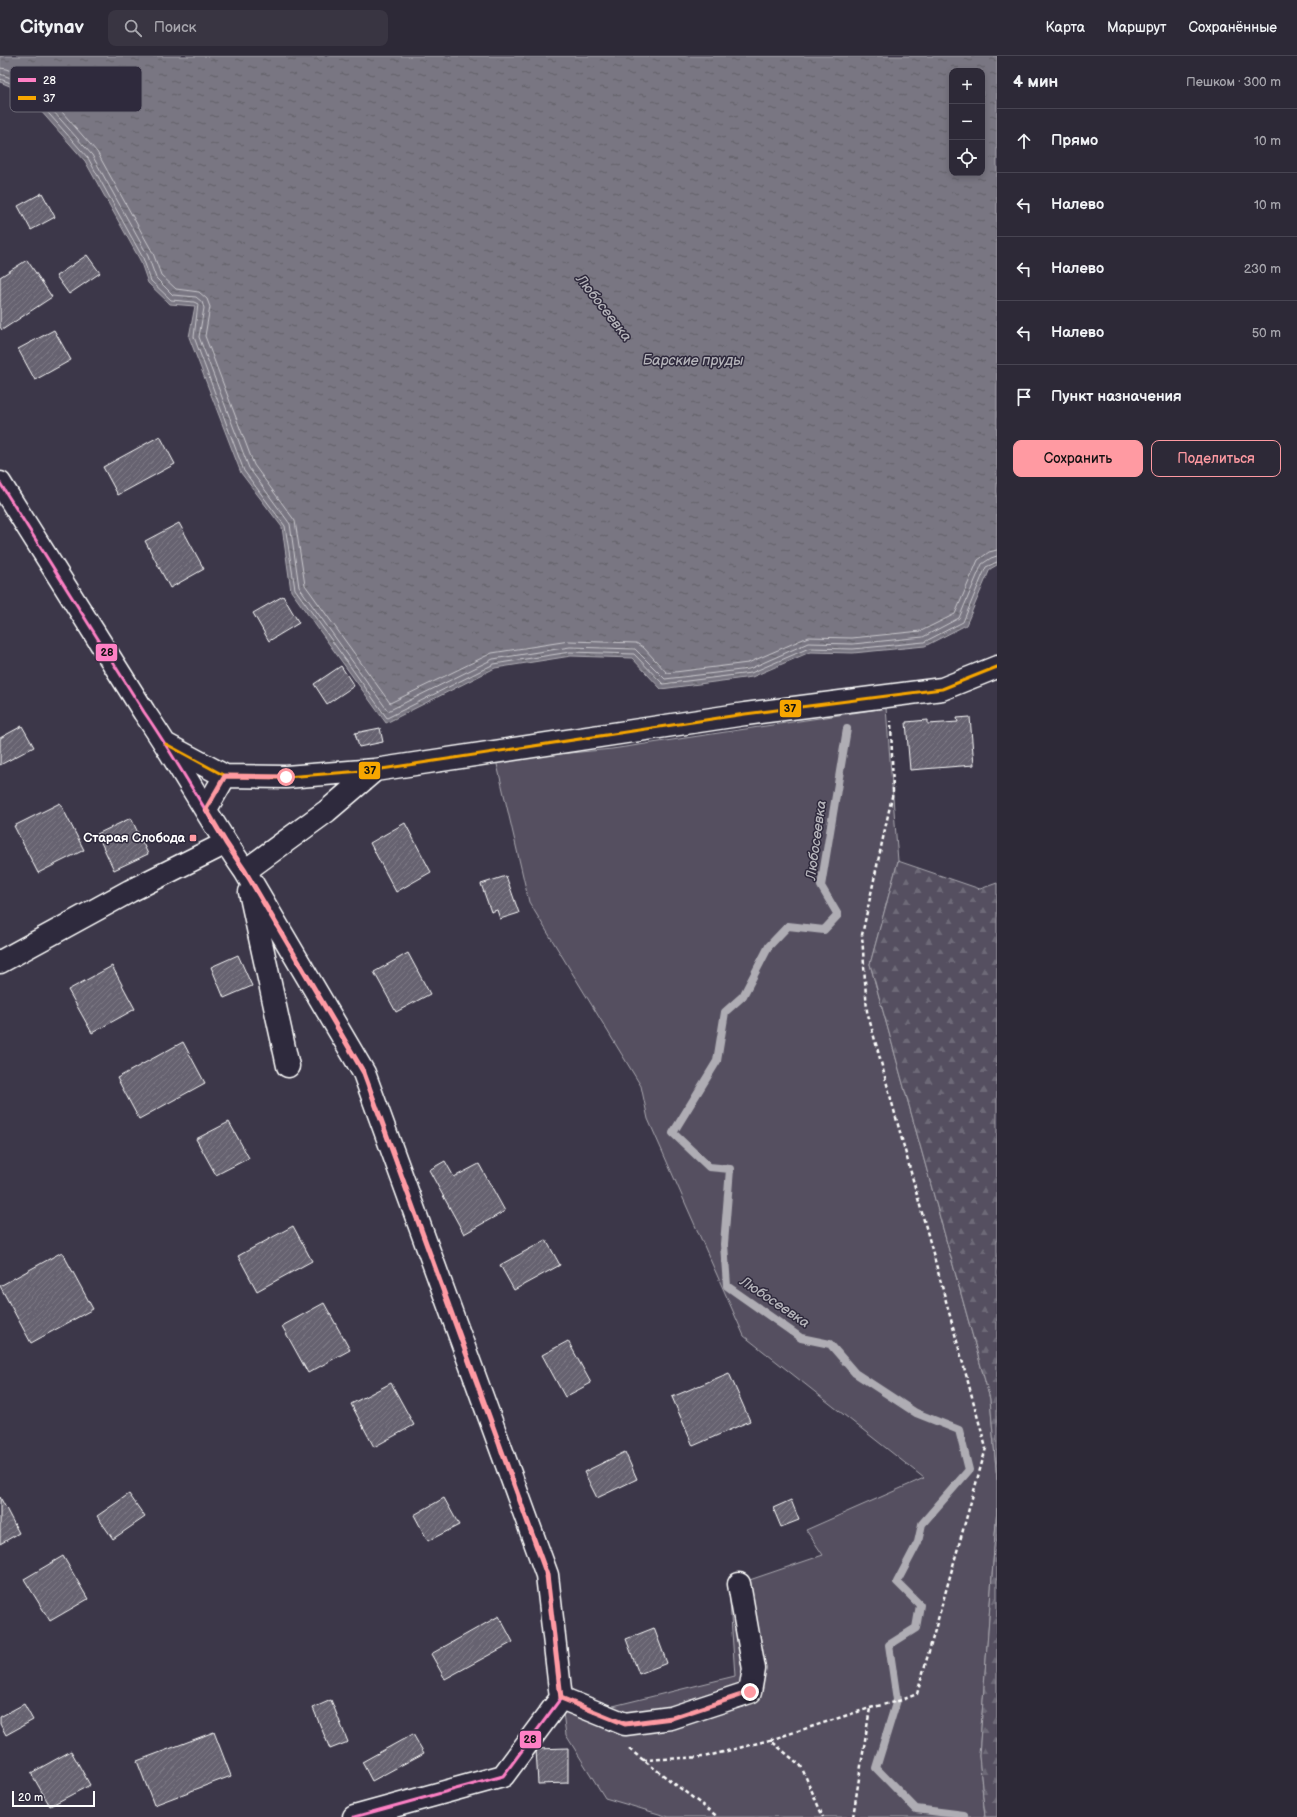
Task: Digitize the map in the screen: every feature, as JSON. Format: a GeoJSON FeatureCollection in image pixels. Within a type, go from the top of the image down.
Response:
{"type":"FeatureCollection","features":[{"type":"Feature","properties":{"kind":"street"},"geometry":{"type":"LineString","coordinates":[[0,482],[245,871],[364,1073],[547,1575],[561,1698],[503,1776],[354,1817]]}},
{"type":"Feature","properties":{"kind":"street"},"geometry":{"type":"LineString","coordinates":[[166,744],[225,776],[286,777],[375,770],[737,715],[942,688],[996,673]]}},
{"type":"Feature","properties":{"kind":"street"},"geometry":{"type":"LineString","coordinates":[[245,871],[326,811],[375,770]]}},
{"type":"Feature","properties":{"kind":"street"},"geometry":{"type":"LineString","coordinates":[[206,809],[225,776]]}},
{"type":"Feature","properties":{"kind":"street"},"geometry":{"type":"LineString","coordinates":[[0,962],[130,891],[226,843]]}},
{"type":"Feature","properties":{"kind":"street"},"geometry":{"type":"LineString","coordinates":[[245,871],[288,1066]]}},
{"type":"Feature","properties":{"kind":"street"},"geometry":{"type":"LineString","coordinates":[[561,1698],[625,1724],[672,1718],[750,1692],[754,1669],[739,1584]]}},
{"type":"Feature","properties":{"kind":"path"},"geometry":{"type":"LineString","coordinates":[[718,1817],[643,1760],[704,1757],[770,1740],[870,1708],[902,1700],[917,1694],[986,1448],[867,1011],[862,936],[892,792],[890,695]]}},
{"type":"Feature","properties":{"kind":"path"},"geometry":{"type":"LineString","coordinates":[[853,1817],[870,1708]]}},
{"type":"Feature","properties":{"kind":"path"},"geometry":{"type":"LineString","coordinates":[[770,1740],[801,1766],[823,1817]]}},
{"type":"Feature","properties":{"kind":"green space"},"geometry":{"type":"Polygon","coordinates":[[[886,708],[898,861],[870,964],[990,1399],[997,1480],[997,1508],[979,1756],[985,1817],[669,1817],[605,1798],[566,1735],[561,1698],[613,1706],[735,1676],[729,1587],[823,1555],[806,1530],[924,1478],[744,1336],[648,1119],[641,1086],[529,902],[496,760],[612,749],[886,708]]]}},
{"type":"Feature","properties":{"kind":"green space"},"geometry":{"type":"Polygon","coordinates":[[[898,861],[980,889],[997,883],[997,1480],[990,1399],[870,964],[898,861]]]}},
{"type":"Feature","properties":{"kind":"green space"},"geometry":{"type":"Polygon","coordinates":[[[997,1508],[997,1817],[985,1817],[979,1756],[997,1508]]]}},
{"type":"Feature","properties":{"kind":"water","name":"Барские пруды"},"geometry":{"type":"Polygon","coordinates":[[[0,56],[997,56],[997,565],[990,569],[966,625],[925,646],[853,653],[810,652],[752,677],[661,689],[632,658],[571,656],[495,668],[386,723],[291,591],[282,527],[241,473],[189,337],[195,306],[170,304],[148,283],[140,260],[85,161],[42,112],[142,112],[142,66],[10,66],[10,86],[0,82],[0,56]]]}},
{"type":"Feature","properties":{"kind":"building"},"geometry":{"type":"Polygon","coordinates":[[[42,193],[55,217],[31,230],[18,206],[42,193]]]}},
{"type":"Feature","properties":{"kind":"building"},"geometry":{"type":"Polygon","coordinates":[[[87,255],[100,273],[69,294],[56,276],[87,255]]]}},
{"type":"Feature","properties":{"kind":"building"},"geometry":{"type":"Polygon","coordinates":[[[27,260],[52,297],[2,330],[0,327],[0,277],[27,260]]]}},
{"type":"Feature","properties":{"kind":"building"},"geometry":{"type":"Polygon","coordinates":[[[54,330],[71,360],[35,380],[18,349],[54,330]]]}},
{"type":"Feature","properties":{"kind":"building"},"geometry":{"type":"Polygon","coordinates":[[[160,436],[175,464],[118,495],[103,467],[160,436]]]}},
{"type":"Feature","properties":{"kind":"building"},"geometry":{"type":"Polygon","coordinates":[[[179,523],[204,569],[170,588],[145,541],[179,523]]]}},
{"type":"Feature","properties":{"kind":"building"},"geometry":{"type":"Polygon","coordinates":[[[283,596],[299,623],[269,641],[253,613],[283,596]]]}},
{"type":"Feature","properties":{"kind":"building"},"geometry":{"type":"Polygon","coordinates":[[[341,666],[354,686],[327,704],[314,684],[341,666]]]}},
{"type":"Feature","properties":{"kind":"building"},"geometry":{"type":"Polygon","coordinates":[[[970,717],[974,765],[910,770],[906,722],[928,720],[928,724],[958,722],[957,718],[970,717]]]}},
{"type":"Feature","properties":{"kind":"building"},"geometry":{"type":"Polygon","coordinates":[[[22,726],[34,747],[0,765],[0,738],[22,726]]]}},
{"type":"Feature","properties":{"kind":"building"},"geometry":{"type":"Polygon","coordinates":[[[380,728],[383,742],[359,747],[355,733],[380,728]]]}},
{"type":"Feature","properties":{"kind":"building"},"geometry":{"type":"Polygon","coordinates":[[[60,803],[84,850],[38,873],[14,826],[60,803]]]}},
{"type":"Feature","properties":{"kind":"building"},"geometry":{"type":"Polygon","coordinates":[[[131,818],[148,854],[114,870],[97,834],[131,818]]]}},
{"type":"Feature","properties":{"kind":"building"},"geometry":{"type":"Polygon","coordinates":[[[405,823],[431,872],[396,892],[370,843],[405,823]]]}},
{"type":"Feature","properties":{"kind":"building"},"geometry":{"type":"Polygon","coordinates":[[[506,876],[519,913],[500,919],[497,910],[491,912],[481,884],[506,876]]]}},
{"type":"Feature","properties":{"kind":"building"},"geometry":{"type":"Polygon","coordinates":[[[408,953],[430,994],[396,1012],[374,972],[408,953]]]}},
{"type":"Feature","properties":{"kind":"building"},"geometry":{"type":"Polygon","coordinates":[[[238,955],[252,986],[224,998],[211,967],[238,955]]]}},
{"type":"Feature","properties":{"kind":"building"},"geometry":{"type":"Polygon","coordinates":[[[112,966],[135,1009],[92,1033],[68,990],[112,966]]]}},
{"type":"Feature","properties":{"kind":"building"},"geometry":{"type":"Polygon","coordinates":[[[183,1042],[205,1083],[139,1119],[117,1078],[183,1042]]]}},
{"type":"Feature","properties":{"kind":"building"},"geometry":{"type":"Polygon","coordinates":[[[229,1122],[249,1158],[216,1175],[196,1139],[229,1122]]]}},
{"type":"Feature","properties":{"kind":"building"},"geometry":{"type":"Polygon","coordinates":[[[445,1161],[454,1177],[479,1164],[505,1211],[464,1234],[429,1170],[445,1161]]]}},
{"type":"Feature","properties":{"kind":"building"},"geometry":{"type":"Polygon","coordinates":[[[293,1226],[312,1261],[257,1291],[238,1256],[293,1226]]]}},
{"type":"Feature","properties":{"kind":"building"},"geometry":{"type":"Polygon","coordinates":[[[546,1240],[560,1265],[514,1290],[500,1265],[546,1240]]]}},
{"type":"Feature","properties":{"kind":"building"},"geometry":{"type":"Polygon","coordinates":[[[62,1252],[93,1309],[31,1343],[0,1286],[62,1252]]]}},
{"type":"Feature","properties":{"kind":"building"},"geometry":{"type":"Polygon","coordinates":[[[324,1303],[350,1350],[308,1373],[282,1326],[324,1303]]]}},
{"type":"Feature","properties":{"kind":"building"},"geometry":{"type":"Polygon","coordinates":[[[568,1341],[591,1383],[565,1397],[542,1355],[568,1341]]]}},
{"type":"Feature","properties":{"kind":"building"},"geometry":{"type":"Polygon","coordinates":[[[729,1373],[750,1421],[693,1446],[672,1397],[729,1373]]]}},
{"type":"Feature","properties":{"kind":"building"},"geometry":{"type":"Polygon","coordinates":[[[391,1383],[414,1425],[374,1447],[351,1404],[391,1383]]]}},
{"type":"Feature","properties":{"kind":"building"},"geometry":{"type":"Polygon","coordinates":[[[625,1452],[637,1479],[597,1498],[584,1472],[625,1452]]]}},
{"type":"Feature","properties":{"kind":"building"},"geometry":{"type":"Polygon","coordinates":[[[129,1494],[145,1517],[113,1539],[97,1516],[129,1494]]]}},
{"type":"Feature","properties":{"kind":"building"},"geometry":{"type":"Polygon","coordinates":[[[0,1497],[19,1533],[0,1544],[0,1497]]]}},
{"type":"Feature","properties":{"kind":"building"},"geometry":{"type":"Polygon","coordinates":[[[444,1498],[459,1525],[428,1541],[414,1515],[444,1498]]]}},
{"type":"Feature","properties":{"kind":"building"},"geometry":{"type":"Polygon","coordinates":[[[791,1500],[799,1520],[781,1527],[773,1508],[791,1500]]]}},
{"type":"Feature","properties":{"kind":"building"},"geometry":{"type":"Polygon","coordinates":[[[63,1556],[88,1599],[50,1621],[24,1579],[63,1556]]]}},
{"type":"Feature","properties":{"kind":"building"},"geometry":{"type":"Polygon","coordinates":[[[499,1616],[513,1642],[445,1679],[431,1654],[499,1616]]]}},
{"type":"Feature","properties":{"kind":"building"},"geometry":{"type":"Polygon","coordinates":[[[654,1628],[667,1663],[639,1674],[626,1639],[654,1628]]]}},
{"type":"Feature","properties":{"kind":"building"},"geometry":{"type":"Polygon","coordinates":[[[331,1700],[348,1742],[330,1749],[313,1708],[331,1700]]]}},
{"type":"Feature","properties":{"kind":"building"},"geometry":{"type":"Polygon","coordinates":[[[24,1704],[33,1720],[6,1735],[0,1724],[0,1717],[24,1704]]]}},
{"type":"Feature","properties":{"kind":"building"},"geometry":{"type":"Polygon","coordinates":[[[214,1732],[231,1776],[154,1805],[137,1761],[214,1732]]]}},
{"type":"Feature","properties":{"kind":"building"},"geometry":{"type":"Polygon","coordinates":[[[413,1734],[424,1753],[372,1781],[362,1762],[413,1734]]]}},
{"type":"Feature","properties":{"kind":"building"},"geometry":{"type":"Polygon","coordinates":[[[568,1748],[568,1783],[538,1784],[536,1749],[568,1748]]]}},
{"type":"Feature","properties":{"kind":"building"},"geometry":{"type":"Polygon","coordinates":[[[71,1751],[90,1785],[50,1806],[31,1773],[71,1751]]]}},
{"type":"Feature","properties":{"kind":"waterway","name":"Любосеевка"},"geometry":{"type":"LineString","coordinates":[[847,729],[821,886],[838,915],[824,930],[788,926],[769,946],[743,996],[725,1012],[717,1061],[673,1133],[709,1167],[730,1169],[724,1244],[727,1286],[801,1338],[830,1344],[855,1373],[916,1413],[959,1430],[969,1470],[922,1524],[918,1542],[897,1582],[920,1605],[916,1628],[889,1645],[897,1700],[876,1768],[916,1809],[964,1815],[964,1817]]}},
{"type":"Feature","properties":{"kind":"transit line","name":"28"},"geometry":{"type":"LineString","coordinates":[[0,483],[245,871],[364,1073],[547,1575],[561,1698],[503,1776],[354,1817]]}},
{"type":"Feature","properties":{"kind":"transit line","name":"37"},"geometry":{"type":"LineString","coordinates":[[166,744],[225,776],[286,777],[375,770],[745,714],[942,689],[997,667]]}},
{"type":"Feature","properties":{"kind":"place","name":"Старая Слобода"},"geometry":{"type":"Point","coordinates":[193,838]}},
{"type":"Feature","properties":{"kind":"route"},"geometry":{"type":"LineString","coordinates":[[286,777],[225,776],[206,809],[245,871],[364,1073],[547,1575],[561,1698],[625,1724],[672,1718],[750,1692]]}}]}
